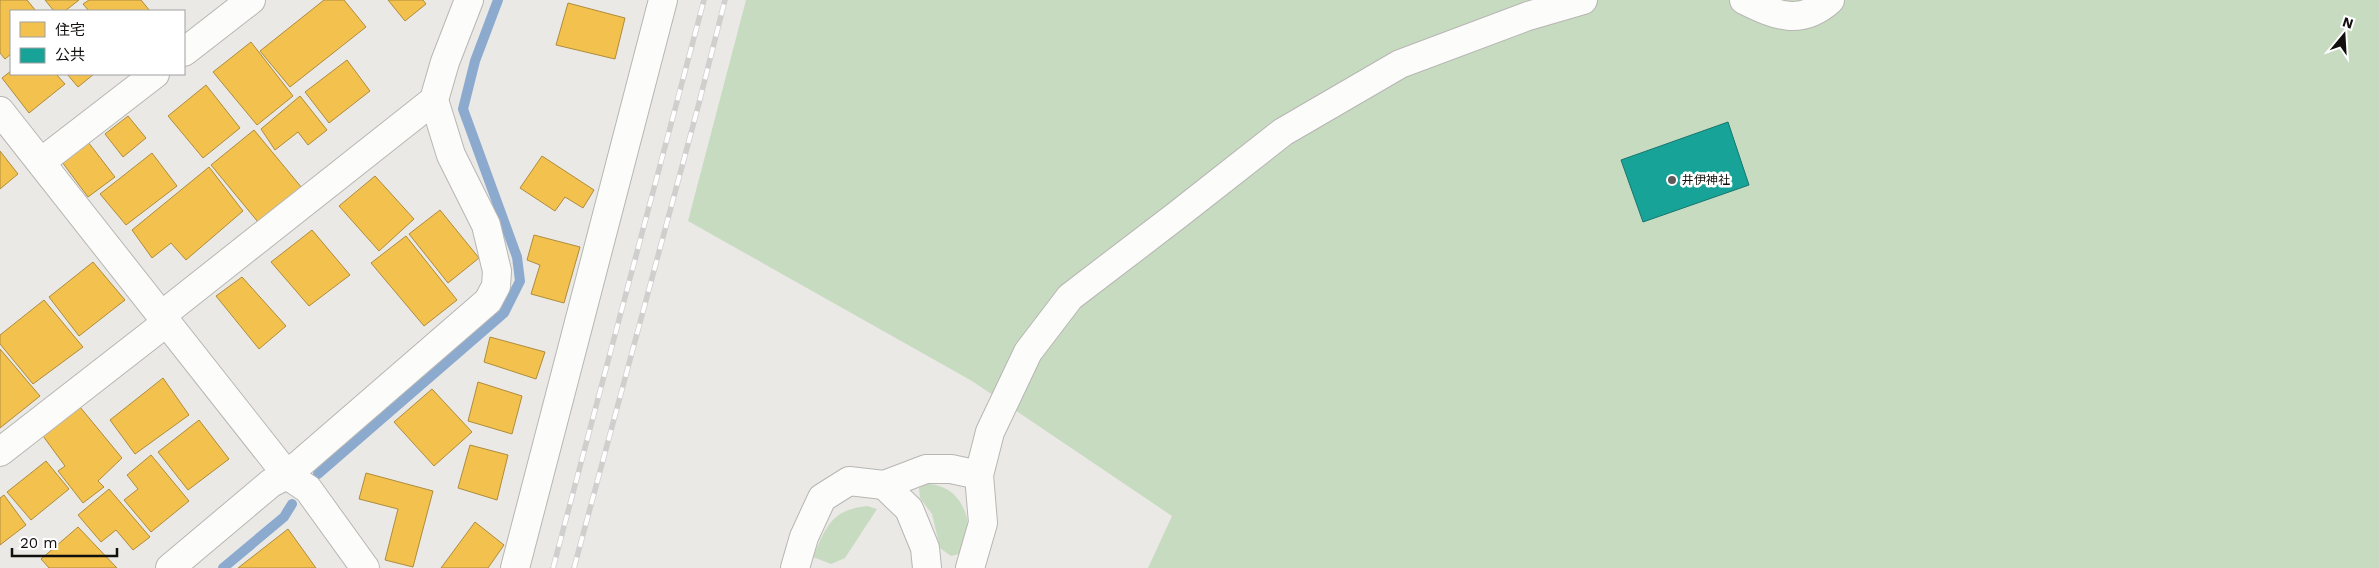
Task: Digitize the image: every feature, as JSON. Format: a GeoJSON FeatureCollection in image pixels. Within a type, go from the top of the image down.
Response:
{"type":"FeatureCollection","features":[{"type":"Feature","properties":{"kind":"street"},"geometry":{"type":"LineString","coordinates":[[185,51],[250,0]]}},
{"type":"Feature","properties":{"kind":"street"},"geometry":{"type":"LineString","coordinates":[[170,568],[271,483],[287,475],[488,301],[496,286],[497,271],[486,224],[451,155],[434,100],[445,62],[469,0]]}},
{"type":"Feature","properties":{"kind":"street"},"geometry":{"type":"LineString","coordinates":[[515,568],[663,0]]}},
{"type":"Feature","properties":{"kind":"street"},"geometry":{"type":"LineString","coordinates":[[970,568],[983,524],[979,475],[990,432],[1028,352],[1070,297],[1283,132],[1400,64],[1528,16],[1583,0]]}},
{"type":"Feature","properties":{"kind":"street"},"geometry":{"type":"LineString","coordinates":[[1744,0],[1766,11],[1793,17],[1817,11],[1830,0]]}},
{"type":"Feature","properties":{"kind":"street"},"geometry":{"type":"LineString","coordinates":[[41,162],[154,75]]}},
{"type":"Feature","properties":{"kind":"street"},"geometry":{"type":"LineString","coordinates":[[0,452],[434,100]]}},
{"type":"Feature","properties":{"kind":"street"},"geometry":{"type":"LineString","coordinates":[[0,111],[41,162],[74,223],[165,319],[287,475],[308,489],[365,568]]}},
{"type":"Feature","properties":{"kind":"street"},"geometry":{"type":"LineString","coordinates":[[795,568],[804,538],[822,498],[849,481],[884,485],[926,470],[951,469],[979,475]]}},
{"type":"Feature","properties":{"kind":"street"},"geometry":{"type":"LineString","coordinates":[[884,485],[909,509],[925,548],[927,568]]}},
{"type":"Feature","properties":{"kind":"green space"},"geometry":{"type":"Polygon","coordinates":[[[746,0],[2379,0],[2379,568],[1148,568],[1172,516],[972,381],[688,221],[746,0]]]}},
{"type":"Feature","properties":{"kind":"green space"},"geometry":{"type":"Polygon","coordinates":[[[927,484],[943,487],[956,496],[961,503],[967,518],[968,530],[959,554],[951,556],[940,548],[932,514],[920,498],[919,488],[927,484]]]}},
{"type":"Feature","properties":{"kind":"green space"},"geometry":{"type":"Polygon","coordinates":[[[867,506],[877,509],[845,558],[831,564],[813,557],[831,522],[845,511],[867,506]]]}},
{"type":"Feature","properties":{"kind":"building: 住宅"},"geometry":{"type":"Polygon","coordinates":[[[0,0],[27,0],[35,10],[10,10],[10,55],[5,59],[0,53],[0,0]]]}},
{"type":"Feature","properties":{"kind":"building: 住宅"},"geometry":{"type":"Polygon","coordinates":[[[45,0],[79,0],[66,10],[53,10],[45,0]]]}},
{"type":"Feature","properties":{"kind":"building: 住宅"},"geometry":{"type":"Polygon","coordinates":[[[89,0],[141,0],[149,10],[88,10],[83,4],[89,0]]]}},
{"type":"Feature","properties":{"kind":"building: 住宅"},"geometry":{"type":"Polygon","coordinates":[[[324,0],[344,0],[366,27],[290,87],[260,51],[324,0]]]}},
{"type":"Feature","properties":{"kind":"building: 住宅"},"geometry":{"type":"Polygon","coordinates":[[[388,0],[423,0],[426,4],[405,21],[388,0]]]}},
{"type":"Feature","properties":{"kind":"building: 住宅"},"geometry":{"type":"Polygon","coordinates":[[[568,3],[625,18],[615,59],[556,45],[568,3]]]}},
{"type":"Feature","properties":{"kind":"building: 住宅"},"geometry":{"type":"Polygon","coordinates":[[[251,42],[293,96],[257,125],[213,72],[251,42]]]}},
{"type":"Feature","properties":{"kind":"building: 住宅"},"geometry":{"type":"Polygon","coordinates":[[[347,60],[370,91],[329,123],[305,92],[347,60]]]}},
{"type":"Feature","properties":{"kind":"building: 住宅"},"geometry":{"type":"Polygon","coordinates":[[[10,72],[10,75],[57,75],[65,84],[29,113],[2,78],[10,72]]]}},
{"type":"Feature","properties":{"kind":"building: 住宅"},"geometry":{"type":"Polygon","coordinates":[[[68,75],[93,75],[78,87],[68,75]]]}},
{"type":"Feature","properties":{"kind":"building: 住宅"},"geometry":{"type":"Polygon","coordinates":[[[206,85],[240,128],[203,158],[168,116],[206,85]]]}},
{"type":"Feature","properties":{"kind":"building: 住宅"},"geometry":{"type":"Polygon","coordinates":[[[300,96],[327,130],[308,145],[298,132],[275,150],[261,129],[300,96]]]}},
{"type":"Feature","properties":{"kind":"building: 住宅"},"geometry":{"type":"Polygon","coordinates":[[[128,116],[146,138],[123,157],[105,134],[128,116]]]}},
{"type":"Feature","properties":{"kind":"building: 住宅"},"geometry":{"type":"Polygon","coordinates":[[[254,130],[302,188],[258,222],[211,165],[254,130]]]}},
{"type":"Feature","properties":{"kind":"building: 住宅"},"geometry":{"type":"Polygon","coordinates":[[[88,142],[115,177],[88,197],[62,162],[88,142]]]}},
{"type":"Feature","properties":{"kind":"building: 住宅"},"geometry":{"type":"Polygon","coordinates":[[[0,151],[18,174],[0,189],[0,151]]]}},
{"type":"Feature","properties":{"kind":"building: 住宅"},"geometry":{"type":"Polygon","coordinates":[[[152,153],[177,186],[126,225],[100,194],[152,153]]]}},
{"type":"Feature","properties":{"kind":"building: 住宅"},"geometry":{"type":"Polygon","coordinates":[[[542,156],[594,190],[583,208],[565,197],[555,211],[520,188],[542,156]]]}},
{"type":"Feature","properties":{"kind":"building: 住宅"},"geometry":{"type":"Polygon","coordinates":[[[209,167],[243,211],[186,260],[171,243],[152,258],[132,230],[209,167]]]}},
{"type":"Feature","properties":{"kind":"building: 住宅"},"geometry":{"type":"Polygon","coordinates":[[[375,176],[414,219],[379,251],[339,206],[375,176]]]}},
{"type":"Feature","properties":{"kind":"building: 住宅"},"geometry":{"type":"Polygon","coordinates":[[[440,210],[479,258],[448,283],[409,234],[440,210]]]}},
{"type":"Feature","properties":{"kind":"building: 住宅"},"geometry":{"type":"Polygon","coordinates":[[[312,230],[350,275],[309,306],[271,262],[312,230]]]}},
{"type":"Feature","properties":{"kind":"building: 住宅"},"geometry":{"type":"Polygon","coordinates":[[[534,235],[580,247],[564,303],[531,294],[540,265],[527,260],[534,235]]]}},
{"type":"Feature","properties":{"kind":"building: 住宅"},"geometry":{"type":"Polygon","coordinates":[[[406,236],[457,300],[424,326],[371,263],[406,236]]]}},
{"type":"Feature","properties":{"kind":"building: 住宅"},"geometry":{"type":"Polygon","coordinates":[[[93,262],[125,300],[79,336],[49,297],[93,262]]]}},
{"type":"Feature","properties":{"kind":"building: 住宅"},"geometry":{"type":"Polygon","coordinates":[[[242,277],[286,326],[259,349],[216,296],[242,277]]]}},
{"type":"Feature","properties":{"kind":"building: 住宅"},"geometry":{"type":"Polygon","coordinates":[[[44,300],[83,347],[33,384],[0,344],[0,335],[44,300]]]}},
{"type":"Feature","properties":{"kind":"building: 住宅"},"geometry":{"type":"Polygon","coordinates":[[[490,337],[545,352],[536,379],[484,362],[490,337]]]}},
{"type":"Feature","properties":{"kind":"building: 住宅"},"geometry":{"type":"Polygon","coordinates":[[[0,349],[40,396],[0,428],[0,349]]]}},
{"type":"Feature","properties":{"kind":"building: 住宅"},"geometry":{"type":"Polygon","coordinates":[[[163,378],[189,415],[135,454],[110,420],[163,378]]]}},
{"type":"Feature","properties":{"kind":"building: 住宅"},"geometry":{"type":"Polygon","coordinates":[[[478,382],[522,396],[512,434],[468,421],[478,382]]]}},
{"type":"Feature","properties":{"kind":"building: 住宅"},"geometry":{"type":"Polygon","coordinates":[[[432,389],[472,432],[434,466],[394,422],[432,389]]]}},
{"type":"Feature","properties":{"kind":"building: 住宅"},"geometry":{"type":"Polygon","coordinates":[[[80,407],[122,458],[98,481],[104,487],[83,503],[58,471],[65,466],[43,436],[80,407]]]}},
{"type":"Feature","properties":{"kind":"building: 住宅"},"geometry":{"type":"Polygon","coordinates":[[[199,420],[229,459],[188,490],[158,452],[199,420]]]}},
{"type":"Feature","properties":{"kind":"building: 住宅"},"geometry":{"type":"Polygon","coordinates":[[[470,445],[508,455],[497,500],[458,488],[470,445]]]}},
{"type":"Feature","properties":{"kind":"building: 住宅"},"geometry":{"type":"Polygon","coordinates":[[[151,455],[189,501],[151,532],[124,500],[138,489],[127,475],[151,455]]]}},
{"type":"Feature","properties":{"kind":"building: 住宅"},"geometry":{"type":"Polygon","coordinates":[[[46,461],[69,489],[31,520],[7,492],[46,461]]]}},
{"type":"Feature","properties":{"kind":"building: 住宅"},"geometry":{"type":"Polygon","coordinates":[[[366,473],[433,491],[413,567],[385,560],[398,509],[359,499],[366,473]]]}},
{"type":"Feature","properties":{"kind":"building: 住宅"},"geometry":{"type":"Polygon","coordinates":[[[109,489],[150,537],[133,550],[116,530],[101,542],[78,515],[109,489]]]}},
{"type":"Feature","properties":{"kind":"building: 住宅"},"geometry":{"type":"Polygon","coordinates":[[[4,495],[26,525],[0,545],[0,498],[4,495]]]}},
{"type":"Feature","properties":{"kind":"building: 住宅"},"geometry":{"type":"Polygon","coordinates":[[[475,522],[504,545],[488,568],[441,568],[475,522]]]}},
{"type":"Feature","properties":{"kind":"building: 住宅"},"geometry":{"type":"Polygon","coordinates":[[[78,527],[117,568],[49,568],[41,559],[78,527]]]}},
{"type":"Feature","properties":{"kind":"building: 住宅"},"geometry":{"type":"Polygon","coordinates":[[[288,529],[316,568],[238,568],[288,529]]]}},
{"type":"Feature","properties":{"kind":"building: 公共"},"geometry":{"type":"Polygon","coordinates":[[[1728,122],[1749,185],[1643,222],[1621,160],[1728,122]]]}},
{"type":"Feature","properties":{"kind":"waterway"},"geometry":{"type":"LineString","coordinates":[[318,474],[504,313],[520,281],[517,257],[463,109],[475,61],[498,0]]}},
{"type":"Feature","properties":{"kind":"waterway"},"geometry":{"type":"LineString","coordinates":[[223,568],[284,517],[292,504]]}},
{"type":"Feature","properties":{"kind":"railway"},"geometry":{"type":"LineString","coordinates":[[553,568],[704,0]]}},
{"type":"Feature","properties":{"kind":"railway"},"geometry":{"type":"LineString","coordinates":[[574,568],[725,0]]}},
{"type":"Feature","properties":{"kind":"place","name":"井伊神社"},"geometry":{"type":"Point","coordinates":[1672,180]}}]}
